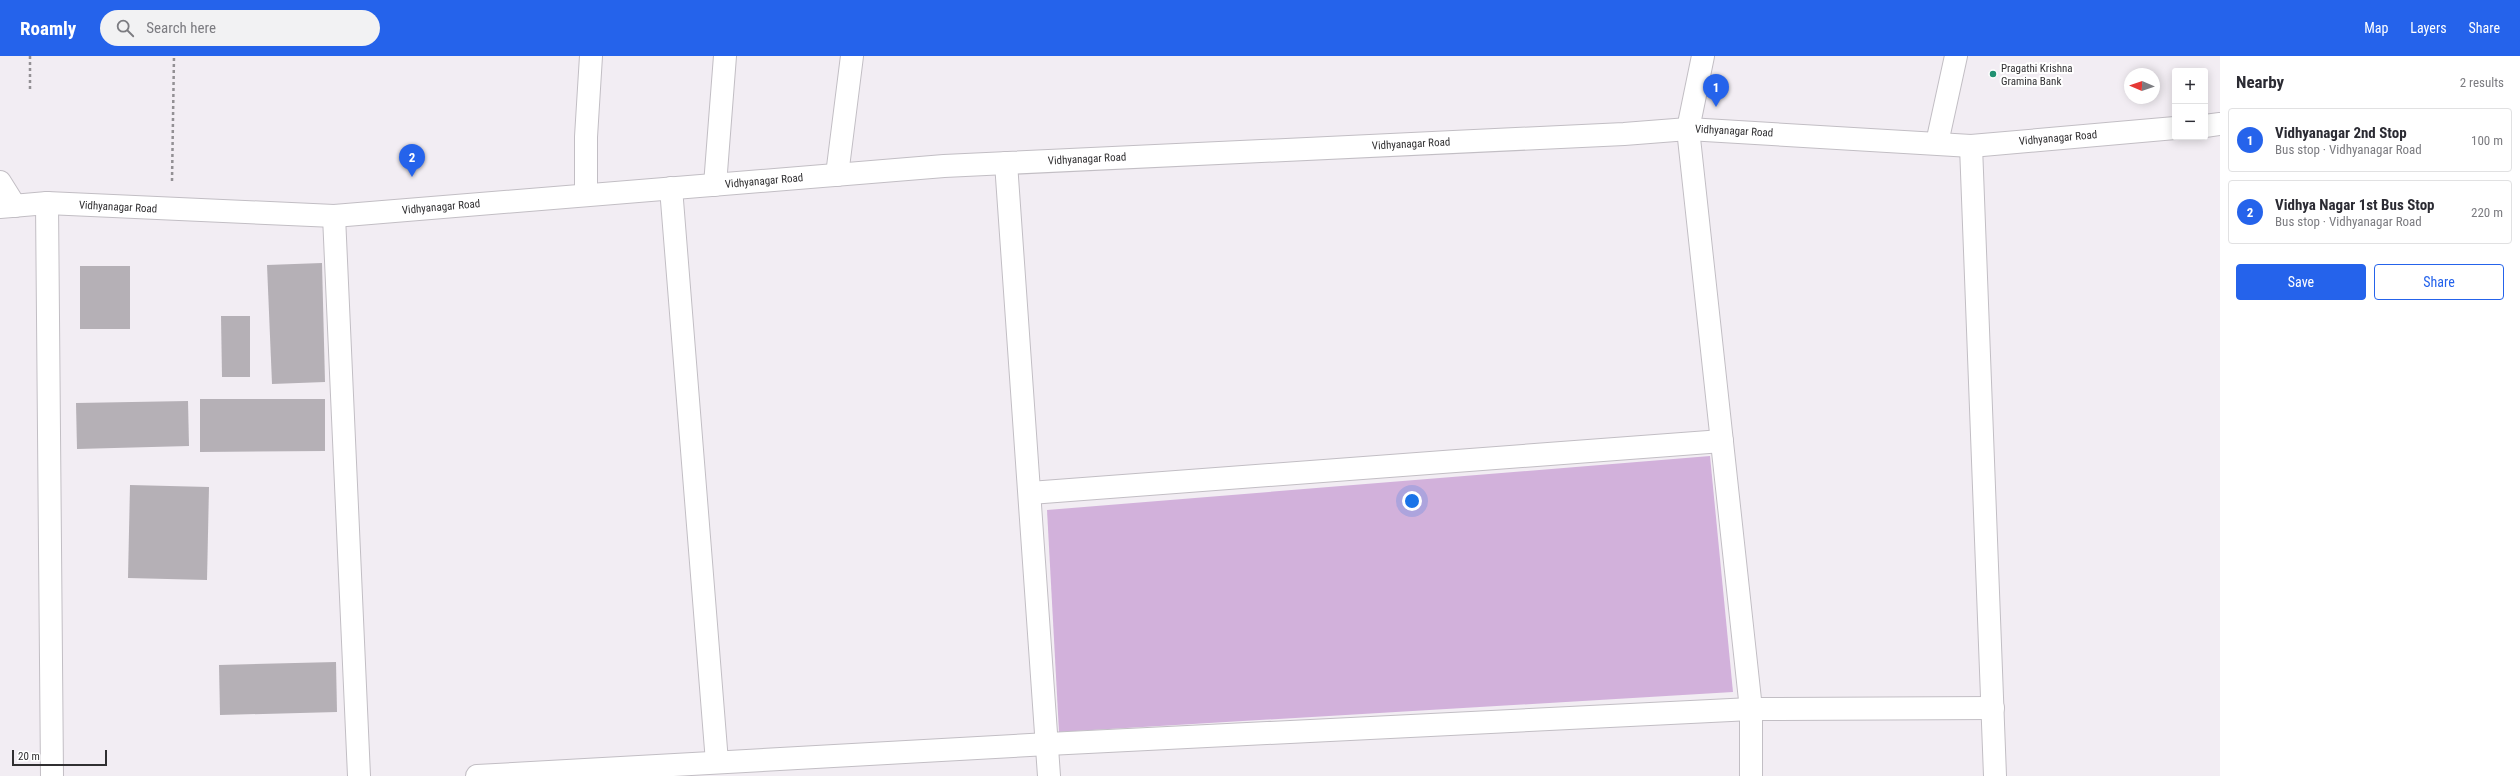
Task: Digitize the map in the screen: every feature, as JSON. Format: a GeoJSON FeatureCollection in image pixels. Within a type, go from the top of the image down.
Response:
{"type":"FeatureCollection","features":[{"type":"Feature","properties":{"kind":"street"},"geometry":{"type":"LineString","coordinates":[[586,195],[586,137],[592,56]]}},
{"type":"Feature","properties":{"kind":"street"},"geometry":{"type":"LineString","coordinates":[[715,185],[725,56]]}},
{"type":"Feature","properties":{"kind":"street"},"geometry":{"type":"LineString","coordinates":[[837,175],[852,56]]}},
{"type":"Feature","properties":{"kind":"street"},"geometry":{"type":"LineString","coordinates":[[1702,56],[1688,129],[1752,709],[1751,776]]}},
{"type":"Feature","properties":{"kind":"street"},"geometry":{"type":"LineString","coordinates":[[1937,143],[1956,56]]}},
{"type":"Feature","properties":{"kind":"street"},"geometry":{"type":"LineString","coordinates":[[2208,126],[2220,124]]}},
{"type":"Feature","properties":{"kind":"street","name":"Vidhyanagar Road"},"geometry":{"type":"LineString","coordinates":[[7,207],[47,204],[334,216],[671,188],[1006,163],[1616,135],[1688,129],[1971,146],[2172,128]]}},
{"type":"Feature","properties":{"kind":"street"},"geometry":{"type":"LineString","coordinates":[[1971,146],[1995,776]]}},
{"type":"Feature","properties":{"kind":"street"},"geometry":{"type":"LineString","coordinates":[[1006,163],[1048,744],[1049,776]]}},
{"type":"Feature","properties":{"kind":"street"},"geometry":{"type":"LineString","coordinates":[[0,182],[7,207]]}},
{"type":"Feature","properties":{"kind":"street"},"geometry":{"type":"LineString","coordinates":[[671,188],[717,762]]}},
{"type":"Feature","properties":{"kind":"street"},"geometry":{"type":"LineString","coordinates":[[47,204],[52,776]]}},
{"type":"Feature","properties":{"kind":"street"},"geometry":{"type":"LineString","coordinates":[[334,216],[359,776]]}},
{"type":"Feature","properties":{"kind":"street"},"geometry":{"type":"LineString","coordinates":[[1030,493],[1722,441]]}},
{"type":"Feature","properties":{"kind":"street"},"geometry":{"type":"LineString","coordinates":[[477,776],[1048,744],[1752,709],[1993,708]]}},
{"type":"Feature","properties":{"kind":"path"},"geometry":{"type":"LineString","coordinates":[[30,56],[30,92]]}},
{"type":"Feature","properties":{"kind":"path"},"geometry":{"type":"LineString","coordinates":[[172,183],[174,56]]}},
{"type":"Feature","properties":{"kind":"shaded area"},"geometry":{"type":"Polygon","coordinates":[[[1710,456],[1733,692],[1059,732],[1047,510],[1710,456]]]}},
{"type":"Feature","properties":{"kind":"building"},"geometry":{"type":"Polygon","coordinates":[[[322,263],[325,382],[272,384],[267,265],[322,263]]]}},
{"type":"Feature","properties":{"kind":"building"},"geometry":{"type":"Polygon","coordinates":[[[80,266],[130,266],[130,329],[80,329],[80,266]]]}},
{"type":"Feature","properties":{"kind":"building"},"geometry":{"type":"Polygon","coordinates":[[[221,316],[250,316],[250,377],[222,377],[221,316]]]}},
{"type":"Feature","properties":{"kind":"building"},"geometry":{"type":"Polygon","coordinates":[[[200,399],[325,399],[325,451],[200,452],[200,399]]]}},
{"type":"Feature","properties":{"kind":"building"},"geometry":{"type":"Polygon","coordinates":[[[188,401],[189,446],[77,449],[76,403],[188,401]]]}},
{"type":"Feature","properties":{"kind":"building"},"geometry":{"type":"Polygon","coordinates":[[[130,485],[209,487],[207,580],[128,578],[130,485]]]}},
{"type":"Feature","properties":{"kind":"building"},"geometry":{"type":"Polygon","coordinates":[[[336,662],[337,712],[220,715],[219,665],[336,662]]]}},
{"type":"Feature","properties":{"kind":"place","name":"Pragathi Krishna Gramina Bank"},"geometry":{"type":"Point","coordinates":[1993,74]}},
{"type":"Feature","properties":{"kind":"place","name":"Vidhyanagar 2nd Stop"},"geometry":{"type":"Point","coordinates":[1716,107]}},
{"type":"Feature","properties":{"kind":"place","name":"Vidhya Nagar 1st Bus Stop"},"geometry":{"type":"Point","coordinates":[412,177]}}]}
